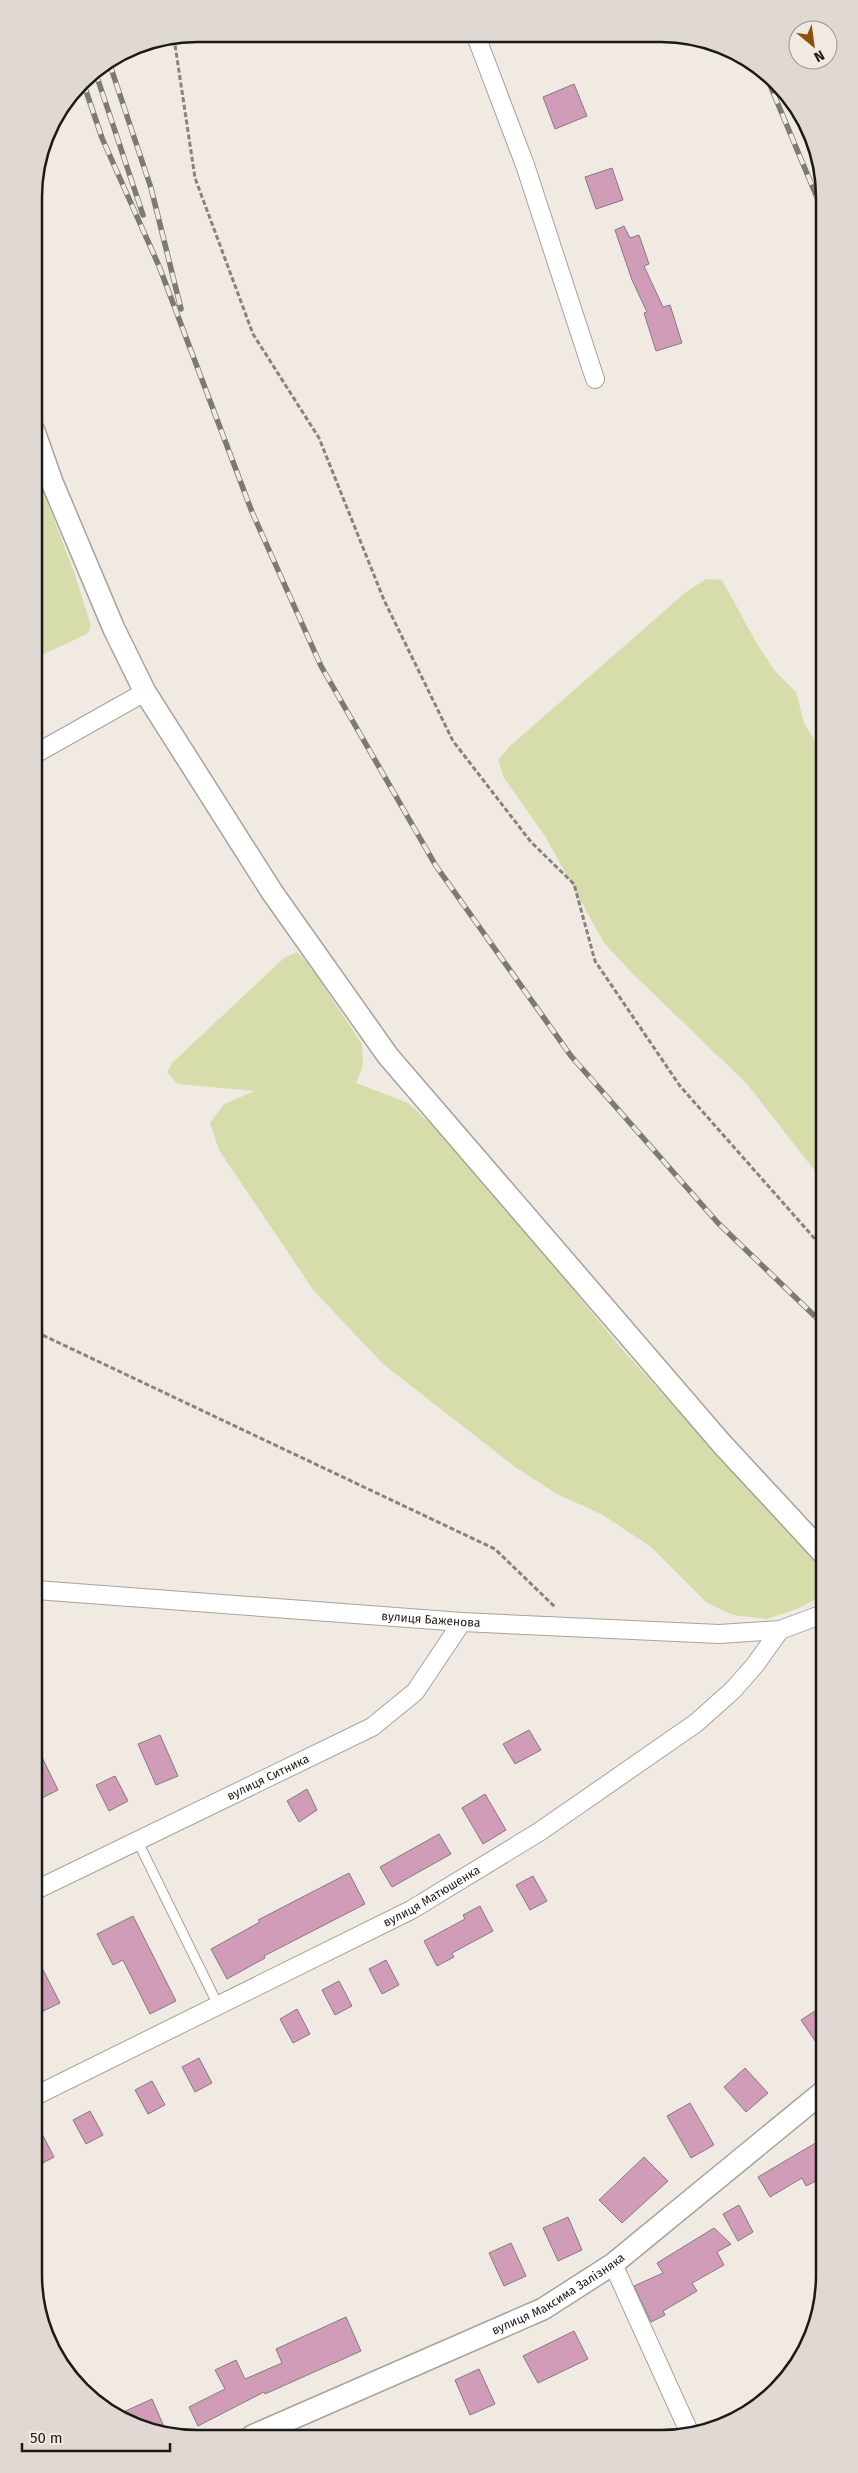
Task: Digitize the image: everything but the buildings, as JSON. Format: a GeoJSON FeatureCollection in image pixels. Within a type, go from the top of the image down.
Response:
{"type":"FeatureCollection","features":[{"type":"Feature","properties":{"kind":"street"},"geometry":{"type":"LineString","coordinates":[[478,42],[525,165],[595,378]]}},
{"type":"Feature","properties":{"kind":"street"},"geometry":{"type":"LineString","coordinates":[[43,456],[114,629],[145,692],[272,892],[388,1056],[722,1444],[815,1545]]}},
{"type":"Feature","properties":{"kind":"street"},"geometry":{"type":"LineString","coordinates":[[43,750],[145,692]]}},
{"type":"Feature","properties":{"kind":"street","name":"вулиця Баженова"},"geometry":{"type":"LineString","coordinates":[[42,1590],[462,1622],[719,1634],[780,1630],[815,1617]]}},
{"type":"Feature","properties":{"kind":"street","name":"вулиця Ситника"},"geometry":{"type":"LineString","coordinates":[[42,1887],[372,1727],[415,1692],[462,1622]]}},
{"type":"Feature","properties":{"kind":"street","name":"вулиця Матюшенка"},"geometry":{"type":"LineString","coordinates":[[42,2092],[411,1910],[539,1832],[696,1723],[733,1690],[755,1665],[780,1630]]}},
{"type":"Feature","properties":{"kind":"street","name":"вулиця Максима Залізняка"},"geometry":{"type":"LineString","coordinates":[[266,2430],[543,2309],[613,2264],[815,2097]]}},
{"type":"Feature","properties":{"kind":"street"},"geometry":{"type":"LineString","coordinates":[[613,2264],[688,2428]]}},
{"type":"Feature","properties":{"kind":"lane"},"geometry":{"type":"LineString","coordinates":[[138,1842],[218,2005]]}},
{"type":"Feature","properties":{"kind":"path"},"geometry":{"type":"LineString","coordinates":[[175,44],[194,178],[253,334],[318,438],[384,600],[453,741],[531,842],[574,884],[595,961],[680,1086],[816,1241]]}},
{"type":"Feature","properties":{"kind":"path"},"geometry":{"type":"LineString","coordinates":[[42,1335],[495,1549],[575,1626]]}},
{"type":"Feature","properties":{"kind":"green space"},"geometry":{"type":"Polygon","coordinates":[[[43,490],[75,575],[91,626],[87,634],[43,654],[43,490]]]}},
{"type":"Feature","properties":{"kind":"green space"},"geometry":{"type":"Polygon","coordinates":[[[706,579],[722,580],[756,642],[774,670],[796,692],[804,723],[816,743],[816,1172],[747,1084],[632,973],[604,943],[545,836],[504,778],[498,760],[510,746],[686,592],[706,579]]]}},
{"type":"Feature","properties":{"kind":"green space"},"geometry":{"type":"Polygon","coordinates":[[[297,952],[308,963],[362,1044],[363,1065],[356,1083],[408,1103],[432,1125],[531,1238],[620,1347],[814,1560],[815,1599],[799,1608],[767,1619],[733,1615],[707,1603],[651,1547],[603,1515],[557,1494],[515,1467],[383,1364],[314,1291],[219,1150],[210,1123],[224,1104],[255,1091],[178,1084],[167,1073],[172,1063],[284,958],[297,952]]]}},
{"type":"Feature","properties":{"kind":"railway"},"geometry":{"type":"LineString","coordinates":[[111,69],[151,188],[181,309]]}},
{"type":"Feature","properties":{"kind":"railway"},"geometry":{"type":"LineString","coordinates":[[98,79],[143,215]]}},
{"type":"Feature","properties":{"kind":"railway"},"geometry":{"type":"LineString","coordinates":[[86,90],[102,138],[159,266],[252,512],[321,666],[436,866],[571,1056],[718,1223],[815,1317]]}},
{"type":"Feature","properties":{"kind":"railway"},"geometry":{"type":"LineString","coordinates":[[772,90],[816,194]]}}]}
